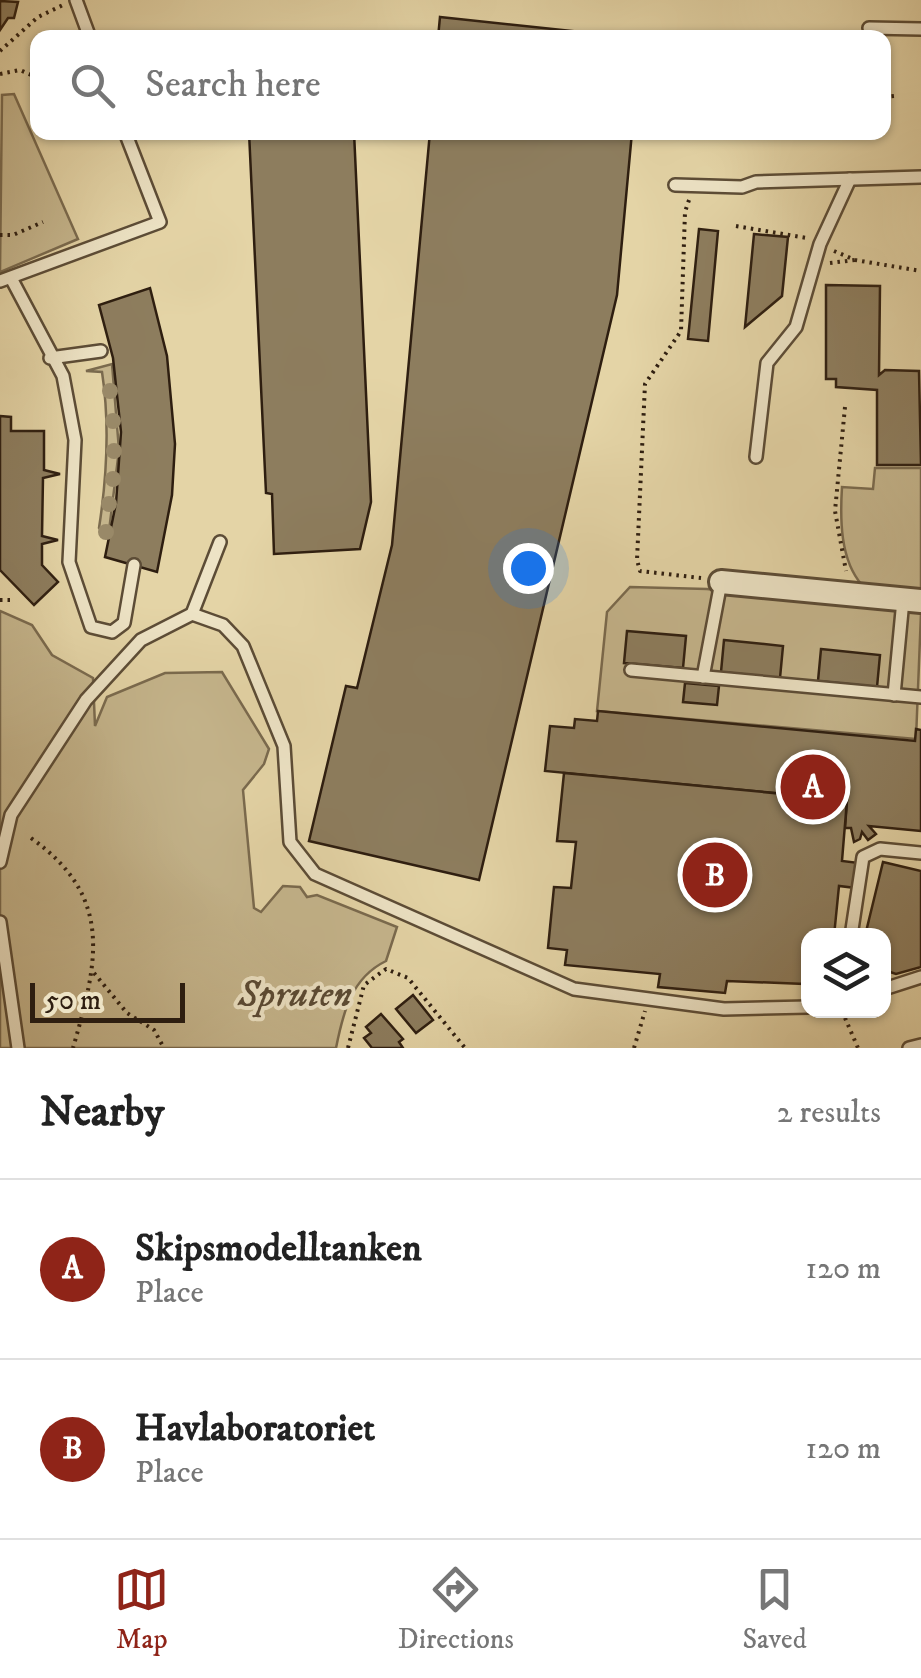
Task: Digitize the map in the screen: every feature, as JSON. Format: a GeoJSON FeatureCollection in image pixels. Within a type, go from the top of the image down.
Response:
{"type":"FeatureCollection","features":[{"type":"Feature","properties":{"kind":"street"},"geometry":{"type":"LineString","coordinates":[[720,582],[912,600]]}},
{"type":"Feature","properties":{"kind":"lane"},"geometry":{"type":"LineString","coordinates":[[73,0],[86,30]]}},
{"type":"Feature","properties":{"kind":"lane"},"geometry":{"type":"LineString","coordinates":[[869,28],[921,28]]}},
{"type":"Feature","properties":{"kind":"lane"},"geometry":{"type":"LineString","coordinates":[[128,140],[160,222],[6,280],[62,376],[76,440],[70,562],[91,626],[102,632],[119,629],[124,623],[134,565]]}},
{"type":"Feature","properties":{"kind":"lane"},"geometry":{"type":"LineString","coordinates":[[676,185],[921,176]]}},
{"type":"Feature","properties":{"kind":"lane"},"geometry":{"type":"LineString","coordinates":[[756,458],[767,363],[796,327],[813,263],[850,179]]}},
{"type":"Feature","properties":{"kind":"lane"},"geometry":{"type":"LineString","coordinates":[[50,358],[101,351]]}},
{"type":"Feature","properties":{"kind":"lane"},"geometry":{"type":"LineString","coordinates":[[0,862],[11,814],[86,700],[140,640],[192,614],[220,542]]}},
{"type":"Feature","properties":{"kind":"lane"},"geometry":{"type":"LineString","coordinates":[[703,677],[720,582]]}},
{"type":"Feature","properties":{"kind":"lane"},"geometry":{"type":"LineString","coordinates":[[894,694],[912,600]]}},
{"type":"Feature","properties":{"kind":"lane"},"geometry":{"type":"LineString","coordinates":[[192,614],[224,625],[243,646],[284,746],[288,834],[308,870],[563,985],[724,1010],[801,1007]]}},
{"type":"Feature","properties":{"kind":"lane"},"geometry":{"type":"LineString","coordinates":[[631,670],[921,697]]}},
{"type":"Feature","properties":{"kind":"lane"},"geometry":{"type":"LineString","coordinates":[[852,928],[863,857],[880,849],[921,853]]}},
{"type":"Feature","properties":{"kind":"lane"},"geometry":{"type":"LineString","coordinates":[[0,922],[18,1048]]}},
{"type":"Feature","properties":{"kind":"lane"},"geometry":{"type":"LineString","coordinates":[[891,987],[921,977]]}},
{"type":"Feature","properties":{"kind":"lane"},"geometry":{"type":"LineString","coordinates":[[910,1048],[921,1045]]}},
{"type":"Feature","properties":{"kind":"path"},"geometry":{"type":"LineString","coordinates":[[0,51],[38,17],[73,0]]}},
{"type":"Feature","properties":{"kind":"path"},"geometry":{"type":"LineString","coordinates":[[0,74],[20,70],[30,74]]}},
{"type":"Feature","properties":{"kind":"path"},"geometry":{"type":"LineString","coordinates":[[695,186],[684,212],[681,331],[645,384],[637,560],[640,571],[720,582]]}},
{"type":"Feature","properties":{"kind":"path"},"geometry":{"type":"LineString","coordinates":[[0,235],[13,236],[43,222]]}},
{"type":"Feature","properties":{"kind":"path"},"geometry":{"type":"LineString","coordinates":[[813,263],[855,260]]}},
{"type":"Feature","properties":{"kind":"path"},"geometry":{"type":"LineString","coordinates":[[845,407],[834,511],[839,548],[857,594]]}},
{"type":"Feature","properties":{"kind":"path"},"geometry":{"type":"LineString","coordinates":[[0,600],[10,600]]}},
{"type":"Feature","properties":{"kind":"path"},"geometry":{"type":"LineString","coordinates":[[31,838],[70,870],[94,928],[93,972],[73,1048]]}},
{"type":"Feature","properties":{"kind":"path"},"geometry":{"type":"LineString","coordinates":[[348,1048],[364,985],[386,969],[408,978],[466,1048]]}},
{"type":"Feature","properties":{"kind":"path"},"geometry":{"type":"LineString","coordinates":[[93,972],[127,1013],[154,1030],[164,1048]]}},
{"type":"Feature","properties":{"kind":"path"},"geometry":{"type":"LineString","coordinates":[[634,1048],[648,997]]}},
{"type":"Feature","properties":{"kind":"path"},"geometry":{"type":"LineString","coordinates":[[845,1018],[858,1048]]}},
{"type":"Feature","properties":{"kind":"green space"},"geometry":{"type":"Polygon","coordinates":[[[14,94],[30,130],[30,140],[34,140],[78,239],[0,272],[2,95],[14,94]]]}},
{"type":"Feature","properties":{"kind":"green space"},"geometry":{"type":"Polygon","coordinates":[[[112,364],[119,450],[108,539],[99,528],[106,450],[102,372],[86,371],[112,364]]]}},
{"type":"Feature","properties":{"kind":"green space"},"geometry":{"type":"Polygon","coordinates":[[[875,468],[921,468],[921,590],[862,585],[849,564],[842,525],[842,487],[873,489],[875,468]]]}},
{"type":"Feature","properties":{"kind":"green space"},"geometry":{"type":"Polygon","coordinates":[[[630,587],[707,589],[921,613],[916,739],[597,711],[607,612],[630,587]]]}},
{"type":"Feature","properties":{"kind":"green space","name":"Spruten"},"geometry":{"type":"Polygon","coordinates":[[[0,611],[32,625],[52,655],[93,678],[95,726],[107,697],[165,673],[222,672],[269,749],[264,764],[243,790],[254,908],[261,912],[283,886],[300,887],[307,897],[317,895],[397,927],[386,961],[364,977],[351,998],[336,1048],[0,1048],[0,611]]]}},
{"type":"Feature","properties":{"kind":"building"},"geometry":{"type":"Polygon","coordinates":[[[0,1],[18,2],[14,18],[8,18],[0,30],[0,1]]]}},
{"type":"Feature","properties":{"kind":"building"},"geometry":{"type":"Polygon","coordinates":[[[440,17],[563,30],[439,30],[440,17]]]}},
{"type":"Feature","properties":{"kind":"building"},"geometry":{"type":"Polygon","coordinates":[[[249,140],[354,140],[371,502],[360,549],[274,554],[272,494],[266,493],[249,140]]]}},
{"type":"Feature","properties":{"kind":"building"},"geometry":{"type":"Polygon","coordinates":[[[429,140],[631,140],[617,295],[479,880],[309,841],[346,686],[357,688],[392,545],[429,140]]]}},
{"type":"Feature","properties":{"kind":"building"},"geometry":{"type":"Polygon","coordinates":[[[699,229],[718,231],[708,341],[688,339],[699,229]]]}},
{"type":"Feature","properties":{"kind":"building"},"geometry":{"type":"Polygon","coordinates":[[[754,234],[788,237],[782,296],[745,327],[754,234]]]}},
{"type":"Feature","properties":{"kind":"building"},"geometry":{"type":"Polygon","coordinates":[[[826,285],[880,286],[879,375],[885,370],[919,371],[921,465],[877,465],[877,390],[836,387],[836,379],[826,379],[826,285]]]}},
{"type":"Feature","properties":{"kind":"building"},"geometry":{"type":"Polygon","coordinates":[[[150,288],[167,356],[175,444],[172,495],[157,572],[105,557],[116,503],[121,432],[113,358],[99,305],[150,288]]]}},
{"type":"Feature","properties":{"kind":"building"},"geometry":{"type":"Polygon","coordinates":[[[0,416],[11,417],[11,431],[44,431],[44,470],[60,474],[43,478],[42,536],[58,540],[42,544],[42,565],[58,582],[34,605],[0,570],[0,416]]]}},
{"type":"Feature","properties":{"kind":"building"},"geometry":{"type":"Polygon","coordinates":[[[627,631],[686,636],[683,668],[624,663],[627,631]]]}},
{"type":"Feature","properties":{"kind":"building"},"geometry":{"type":"Polygon","coordinates":[[[724,640],[783,646],[780,678],[721,672],[724,640]]]}},
{"type":"Feature","properties":{"kind":"building"},"geometry":{"type":"Polygon","coordinates":[[[821,649],[880,655],[877,687],[818,681],[821,649]]]}},
{"type":"Feature","properties":{"kind":"building"},"geometry":{"type":"Polygon","coordinates":[[[685,683],[719,686],[717,705],[683,702],[685,683]]]}},
{"type":"Feature","properties":{"kind":"building"},"geometry":{"type":"Polygon","coordinates":[[[598,711],[915,741],[916,729],[921,730],[921,831],[869,826],[876,834],[868,840],[862,832],[854,842],[851,828],[845,828],[847,800],[545,771],[550,726],[574,728],[575,719],[597,721],[598,711]]]}},
{"type":"Feature","properties":{"kind":"building"},"geometry":{"type":"Polygon","coordinates":[[[564,773],[847,800],[842,861],[859,863],[856,888],[839,886],[835,928],[801,928],[801,984],[727,981],[725,993],[658,987],[660,974],[565,965],[567,950],[548,948],[554,887],[571,888],[576,842],[557,841],[564,773]]]}},
{"type":"Feature","properties":{"kind":"building"},"geometry":{"type":"Polygon","coordinates":[[[883,862],[921,871],[921,967],[891,972],[891,928],[867,928],[883,862]]]}},
{"type":"Feature","properties":{"kind":"building"},"geometry":{"type":"Polygon","coordinates":[[[413,995],[433,1020],[416,1033],[396,1009],[413,995]]]}},
{"type":"Feature","properties":{"kind":"building"},"geometry":{"type":"Polygon","coordinates":[[[381,1014],[403,1039],[399,1042],[403,1048],[372,1048],[364,1038],[371,1033],[366,1027],[381,1014]]]}},
{"type":"Feature","properties":{"kind":"place","name":"Skipsmodelltanken"},"geometry":{"type":"Point","coordinates":[813,787]}},
{"type":"Feature","properties":{"kind":"place","name":"Havlaboratoriet"},"geometry":{"type":"Point","coordinates":[715,875]}}]}
